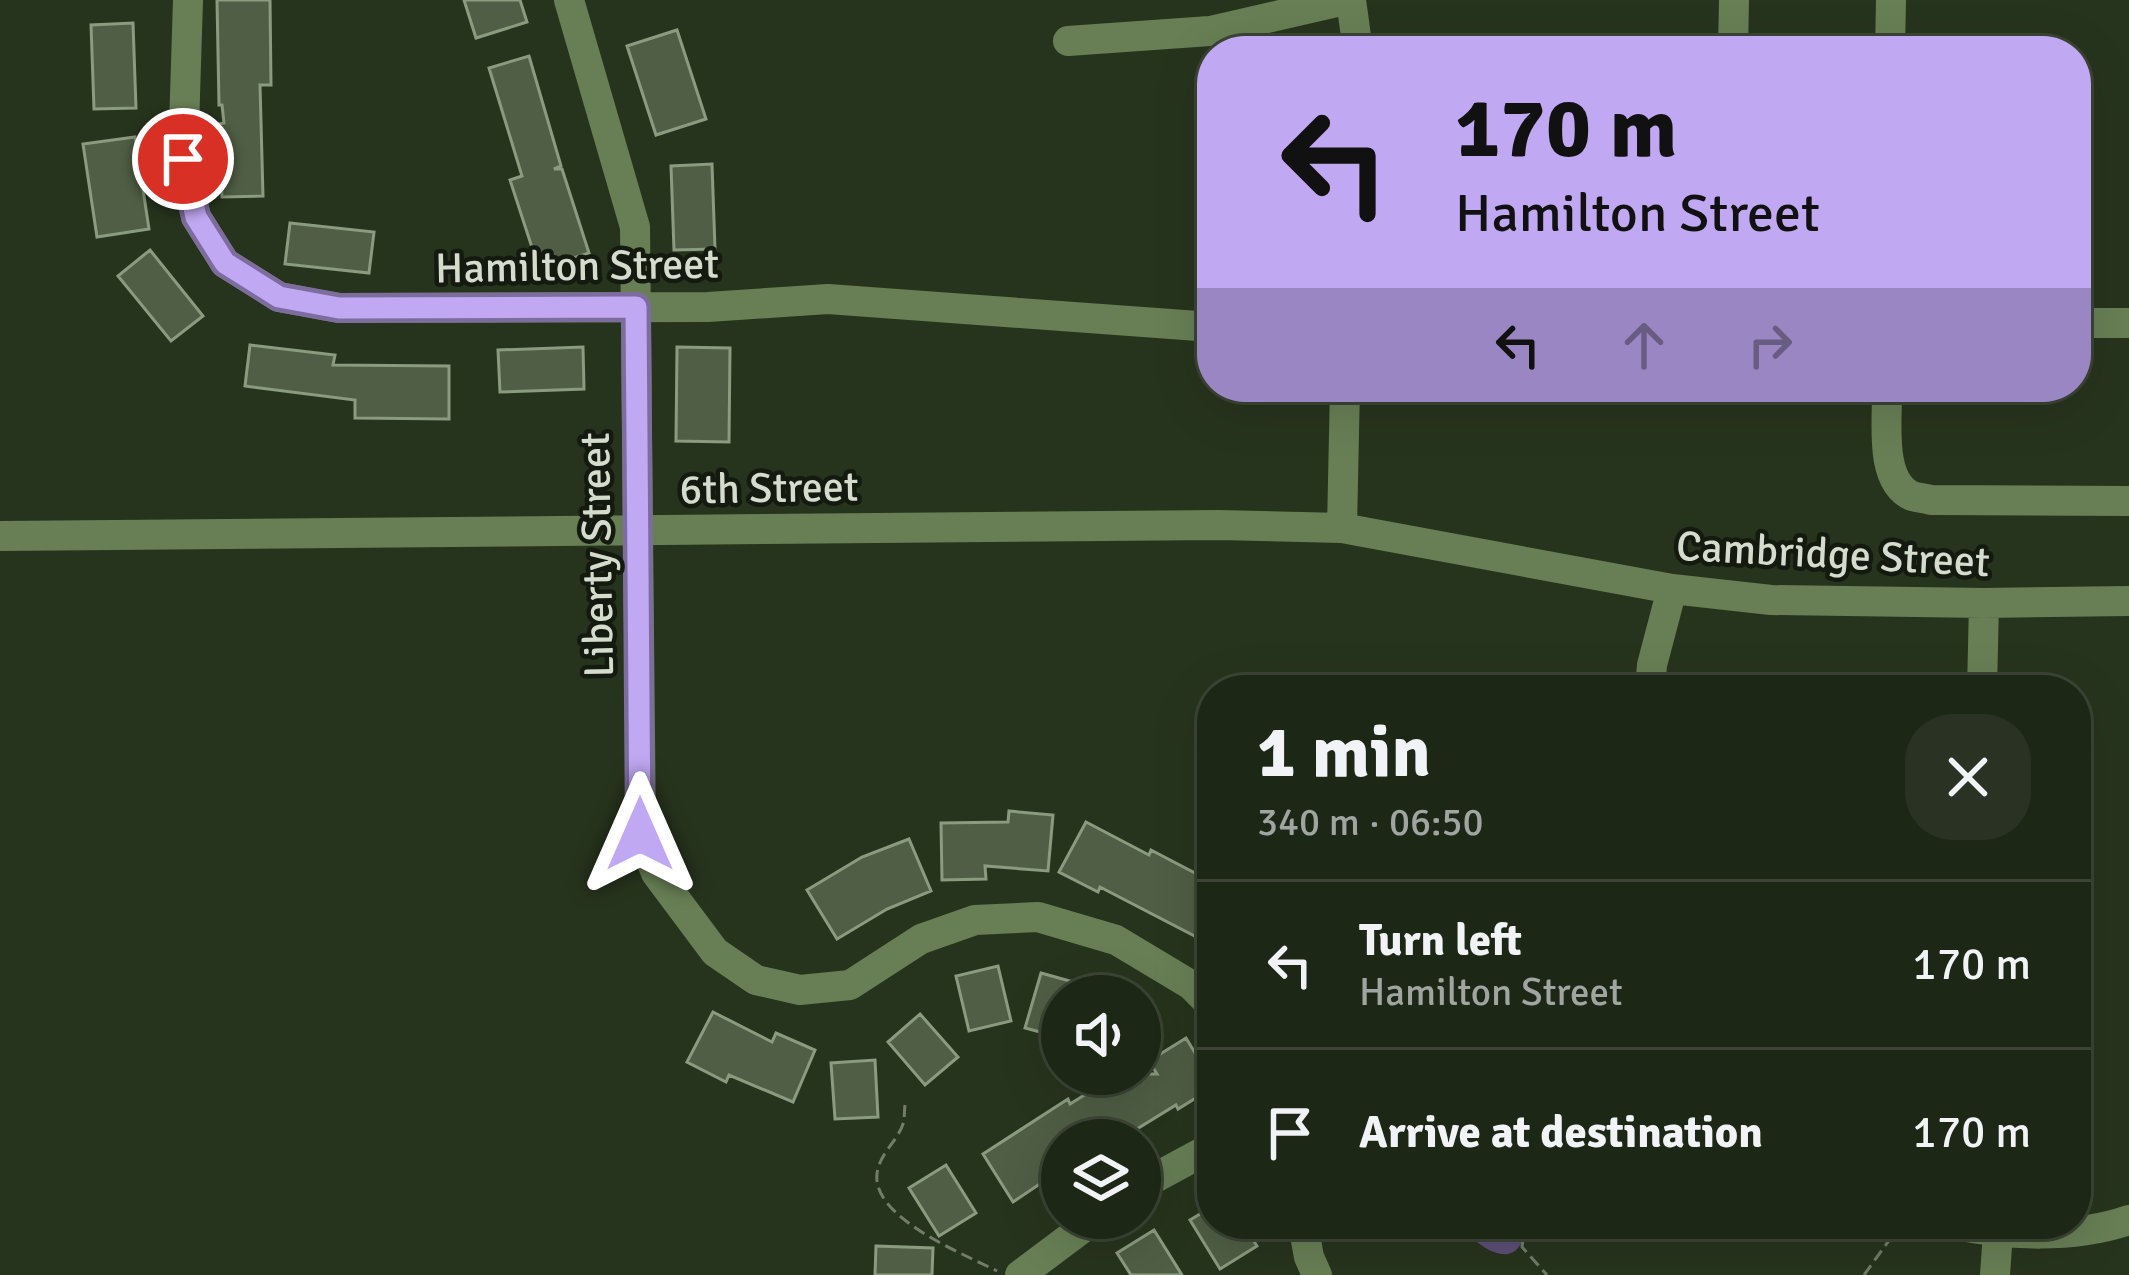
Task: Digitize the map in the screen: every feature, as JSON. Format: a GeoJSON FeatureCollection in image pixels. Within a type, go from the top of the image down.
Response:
{"type":"FeatureCollection","features":[{"type":"Feature","properties":{"kind":"street","name":"Hamilton Street"},"geometry":{"type":"LineString","coordinates":[[188,0],[183,159],[196,217],[225,263],[279,297],[339,308],[708,307],[828,299],[1197,326]]}},
{"type":"Feature","properties":{"kind":"street","name":"Liberty Street"},"geometry":{"type":"LineString","coordinates":[[569,0],[635,227],[640,834],[656,873],[716,952],[756,980],[800,990],[855,994],[921,939],[975,920],[1038,917],[1116,940],[1197,991]]}},
{"type":"Feature","properties":{"kind":"street"},"geometry":{"type":"LineString","coordinates":[[1067,40],[1210,31],[1349,0],[1355,36]]}},
{"type":"Feature","properties":{"kind":"street"},"geometry":{"type":"LineString","coordinates":[[1733,36],[1734,0]]}},
{"type":"Feature","properties":{"kind":"street"},"geometry":{"type":"LineString","coordinates":[[1890,36],[1891,0]]}},
{"type":"Feature","properties":{"kind":"street"},"geometry":{"type":"LineString","coordinates":[[2091,323],[2129,323]]}},
{"type":"Feature","properties":{"kind":"street"},"geometry":{"type":"LineString","coordinates":[[1342,528],[1345,402]]}},
{"type":"Feature","properties":{"kind":"street"},"geometry":{"type":"LineString","coordinates":[[1887,402],[1892,478],[1912,496],[2129,501]]}},
{"type":"Feature","properties":{"kind":"street","name":"6th Street"},"geometry":{"type":"LineString","coordinates":[[0,536],[1342,528],[1536,563]]}},
{"type":"Feature","properties":{"kind":"street","name":"Cambridge Street"},"geometry":{"type":"LineString","coordinates":[[1536,563],[1672,590],[1771,600],[2129,601]]}},
{"type":"Feature","properties":{"kind":"street"},"geometry":{"type":"LineString","coordinates":[[1651,675],[1672,590]]}},
{"type":"Feature","properties":{"kind":"street"},"geometry":{"type":"LineString","coordinates":[[1982,675],[1984,603]]}},
{"type":"Feature","properties":{"kind":"street"},"geometry":{"type":"LineString","coordinates":[[1161,1175],[1197,1155]]}},
{"type":"Feature","properties":{"kind":"street"},"geometry":{"type":"LineString","coordinates":[[2091,1230],[2129,1220]]}},
{"type":"Feature","properties":{"kind":"street"},"geometry":{"type":"LineString","coordinates":[[1020,1275],[1068,1239]]}},
{"type":"Feature","properties":{"kind":"street"},"geometry":{"type":"LineString","coordinates":[[1306,1239],[1317,1275]]}},
{"type":"Feature","properties":{"kind":"street"},"geometry":{"type":"LineString","coordinates":[[1994,1275],[1997,1239]]}},
{"type":"Feature","properties":{"kind":"path"},"geometry":{"type":"LineString","coordinates":[[905,1105],[902,1126],[876,1178],[883,1198],[909,1223],[1004,1275]]}},
{"type":"Feature","properties":{"kind":"path"},"geometry":{"type":"LineString","coordinates":[[1523,1239],[1522,1247],[1547,1275]]}},
{"type":"Feature","properties":{"kind":"path"},"geometry":{"type":"LineString","coordinates":[[1864,1275],[1890,1239]]}},
{"type":"Feature","properties":{"kind":"shaded area"},"geometry":{"type":"Polygon","coordinates":[[[1474,1239],[1522,1239],[1509,1254],[1474,1239]]]}},
{"type":"Feature","properties":{"kind":"building"},"geometry":{"type":"Polygon","coordinates":[[[217,0],[270,0],[271,85],[260,85],[263,196],[222,197],[219,124],[224,123],[219,105],[217,0]]]}},
{"type":"Feature","properties":{"kind":"building"},"geometry":{"type":"Polygon","coordinates":[[[464,0],[520,0],[527,22],[476,38],[464,0]]]}},
{"type":"Feature","properties":{"kind":"building"},"geometry":{"type":"Polygon","coordinates":[[[133,23],[136,108],[94,109],[91,25],[133,23]]]}},
{"type":"Feature","properties":{"kind":"building"},"geometry":{"type":"Polygon","coordinates":[[[677,30],[706,119],[656,135],[627,46],[677,30]]]}},
{"type":"Feature","properties":{"kind":"building"},"geometry":{"type":"Polygon","coordinates":[[[529,56],[561,166],[554,169],[562,169],[589,253],[539,269],[510,180],[522,176],[489,68],[529,56]]]}},
{"type":"Feature","properties":{"kind":"building"},"geometry":{"type":"Polygon","coordinates":[[[135,137],[149,229],[97,237],[83,144],[135,137]]]}},
{"type":"Feature","properties":{"kind":"building"},"geometry":{"type":"Polygon","coordinates":[[[712,164],[715,249],[674,250],[671,166],[712,164]]]}},
{"type":"Feature","properties":{"kind":"building"},"geometry":{"type":"Polygon","coordinates":[[[290,223],[374,232],[369,273],[285,264],[290,223]]]}},
{"type":"Feature","properties":{"kind":"building"},"geometry":{"type":"Polygon","coordinates":[[[150,250],[203,316],[171,341],[118,276],[150,250]]]}},
{"type":"Feature","properties":{"kind":"building"},"geometry":{"type":"Polygon","coordinates":[[[250,345],[335,355],[333,365],[449,366],[449,419],[355,418],[355,400],[245,386],[250,345]]]}},
{"type":"Feature","properties":{"kind":"building"},"geometry":{"type":"Polygon","coordinates":[[[583,347],[584,389],[500,392],[498,350],[583,347]]]}},
{"type":"Feature","properties":{"kind":"building"},"geometry":{"type":"Polygon","coordinates":[[[677,347],[730,348],[729,442],[676,441],[677,347]]]}},
{"type":"Feature","properties":{"kind":"building"},"geometry":{"type":"Polygon","coordinates":[[[1009,811],[1053,815],[1048,871],[985,866],[986,879],[942,880],[941,823],[1008,822],[1009,811]]]}},
{"type":"Feature","properties":{"kind":"building"},"geometry":{"type":"Polygon","coordinates":[[[1086,822],[1149,855],[1151,850],[1197,874],[1197,937],[1100,887],[1098,892],[1059,872],[1086,822]]]}},
{"type":"Feature","properties":{"kind":"building"},"geometry":{"type":"Polygon","coordinates":[[[909,839],[931,891],[887,909],[837,939],[807,890],[862,857],[909,839]]]}},
{"type":"Feature","properties":{"kind":"building"},"geometry":{"type":"Polygon","coordinates":[[[998,966],[1011,1021],[969,1031],[956,976],[998,966]]]}},
{"type":"Feature","properties":{"kind":"building"},"geometry":{"type":"Polygon","coordinates":[[[1041,973],[1048,975],[1041,975],[1041,1032],[1025,1028],[1041,973]]]}},
{"type":"Feature","properties":{"kind":"building"},"geometry":{"type":"Polygon","coordinates":[[[713,1012],[772,1042],[776,1033],[815,1050],[793,1102],[729,1075],[726,1082],[687,1062],[713,1012]]]}},
{"type":"Feature","properties":{"kind":"building"},"geometry":{"type":"Polygon","coordinates":[[[920,1014],[958,1057],[925,1085],[888,1042],[920,1014]]]}},
{"type":"Feature","properties":{"kind":"building"},"geometry":{"type":"Polygon","coordinates":[[[1186,1038],[1197,1056],[1197,1097],[1153,1119],[1041,1119],[1041,1183],[1013,1202],[983,1154],[1068,1099],[1070,1104],[1084,1095],[1161,1095],[1161,1054],[1186,1038]]]}},
{"type":"Feature","properties":{"kind":"building"},"geometry":{"type":"Polygon","coordinates":[[[875,1060],[878,1117],[835,1119],[831,1063],[875,1060]]]}},
{"type":"Feature","properties":{"kind":"building"},"geometry":{"type":"Polygon","coordinates":[[[946,1165],[976,1213],[939,1236],[909,1188],[946,1165]]]}},
{"type":"Feature","properties":{"kind":"building"},"geometry":{"type":"Polygon","coordinates":[[[1140,1239],[1160,1239],[1182,1275],[1131,1275],[1117,1253],[1140,1239]]]}},
{"type":"Feature","properties":{"kind":"building"},"geometry":{"type":"Polygon","coordinates":[[[1202,1239],[1253,1239],[1257,1246],[1220,1269],[1202,1239]]]}},
{"type":"Feature","properties":{"kind":"building"},"geometry":{"type":"Polygon","coordinates":[[[876,1246],[933,1248],[932,1275],[875,1275],[876,1246]]]}},
{"type":"Feature","properties":{"kind":"route"},"geometry":{"type":"LineString","coordinates":[[183,159],[196,217],[225,263],[279,297],[339,308],[636,307],[640,834]]}}]}
